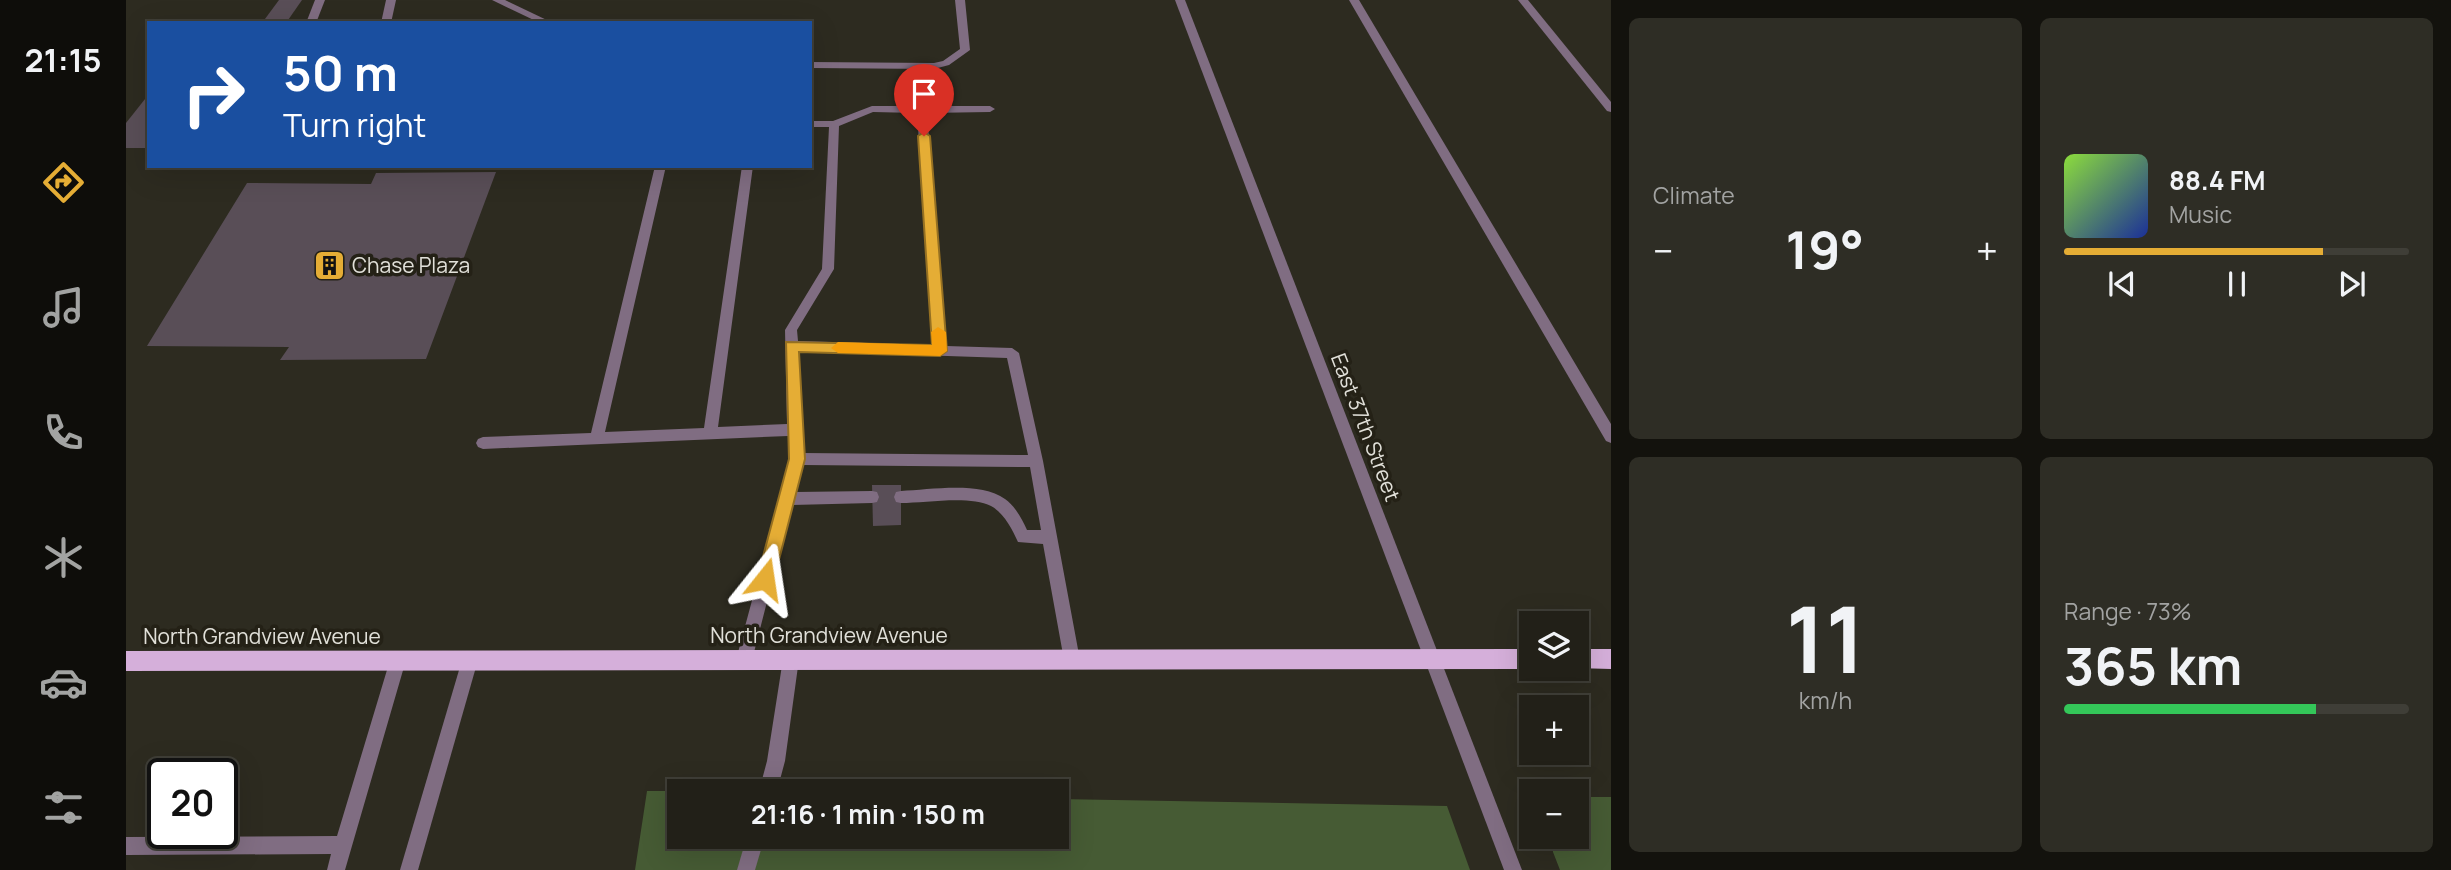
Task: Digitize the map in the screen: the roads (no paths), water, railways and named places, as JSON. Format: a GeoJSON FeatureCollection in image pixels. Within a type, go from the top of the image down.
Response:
{"type":"FeatureCollection","features":[{"type":"Feature","properties":{"kind":"main road","name":"North Grandview Avenue"},"geometry":{"type":"LineString","coordinates":[[126,661],[1519,659]]}},
{"type":"Feature","properties":{"kind":"main road"},"geometry":{"type":"LineString","coordinates":[[1589,659],[1611,659]]}},
{"type":"Feature","properties":{"kind":"street"},"geometry":{"type":"LineString","coordinates":[[313,21],[320,0]]}},
{"type":"Feature","properties":{"kind":"street"},"geometry":{"type":"LineString","coordinates":[[386,21],[391,0]]}},
{"type":"Feature","properties":{"kind":"street"},"geometry":{"type":"LineString","coordinates":[[497,0],[544,21]]}},
{"type":"Feature","properties":{"kind":"street"},"geometry":{"type":"LineString","coordinates":[[812,65],[946,63],[965,50],[960,0]]}},
{"type":"Feature","properties":{"kind":"street","name":"East 37th Street"},"geometry":{"type":"LineString","coordinates":[[1180,0],[1513,870]]}},
{"type":"Feature","properties":{"kind":"street"},"geometry":{"type":"LineString","coordinates":[[1354,0],[1611,437]]}},
{"type":"Feature","properties":{"kind":"street"},"geometry":{"type":"LineString","coordinates":[[1523,0],[1611,109]]}},
{"type":"Feature","properties":{"kind":"street"},"geometry":{"type":"LineString","coordinates":[[812,124],[834,124],[872,109],[990,109]]}},
{"type":"Feature","properties":{"kind":"street"},"geometry":{"type":"LineString","coordinates":[[922,110],[940,351]]}},
{"type":"Feature","properties":{"kind":"street"},"geometry":{"type":"LineString","coordinates":[[744,660],[797,459],[791,330],[828,269],[834,124]]}},
{"type":"Feature","properties":{"kind":"street"},"geometry":{"type":"LineString","coordinates":[[597,438],[661,168]]}},
{"type":"Feature","properties":{"kind":"street"},"geometry":{"type":"LineString","coordinates":[[710,433],[748,168]]}},
{"type":"Feature","properties":{"kind":"street"},"geometry":{"type":"LineString","coordinates":[[792,346],[1012,352],[1036,461],[1072,660]]}},
{"type":"Feature","properties":{"kind":"street"},"geometry":{"type":"LineString","coordinates":[[483,443],[794,430]]}},
{"type":"Feature","properties":{"kind":"street"},"geometry":{"type":"LineString","coordinates":[[797,459],[1036,461]]}},
{"type":"Feature","properties":{"kind":"street"},"geometry":{"type":"LineString","coordinates":[[901,497],[974,496],[997,501],[1015,520],[1024,537],[1049,537]]}},
{"type":"Feature","properties":{"kind":"street"},"geometry":{"type":"LineString","coordinates":[[787,499],[872,498]]}},
{"type":"Feature","properties":{"kind":"street"},"geometry":{"type":"LineString","coordinates":[[771,779],[791,659]]}},
{"type":"Feature","properties":{"kind":"street"},"geometry":{"type":"LineString","coordinates":[[336,870],[398,660]]}},
{"type":"Feature","properties":{"kind":"street"},"geometry":{"type":"LineString","coordinates":[[409,870],[470,660]]}},
{"type":"Feature","properties":{"kind":"street"},"geometry":{"type":"LineString","coordinates":[[126,846],[344,845]]}},
{"type":"Feature","properties":{"kind":"street"},"geometry":{"type":"LineString","coordinates":[[746,870],[752,849]]}},
{"type":"Feature","properties":{"kind":"place","name":"Chase Plaza"},"geometry":{"type":"Point","coordinates":[329,265]}}]}
